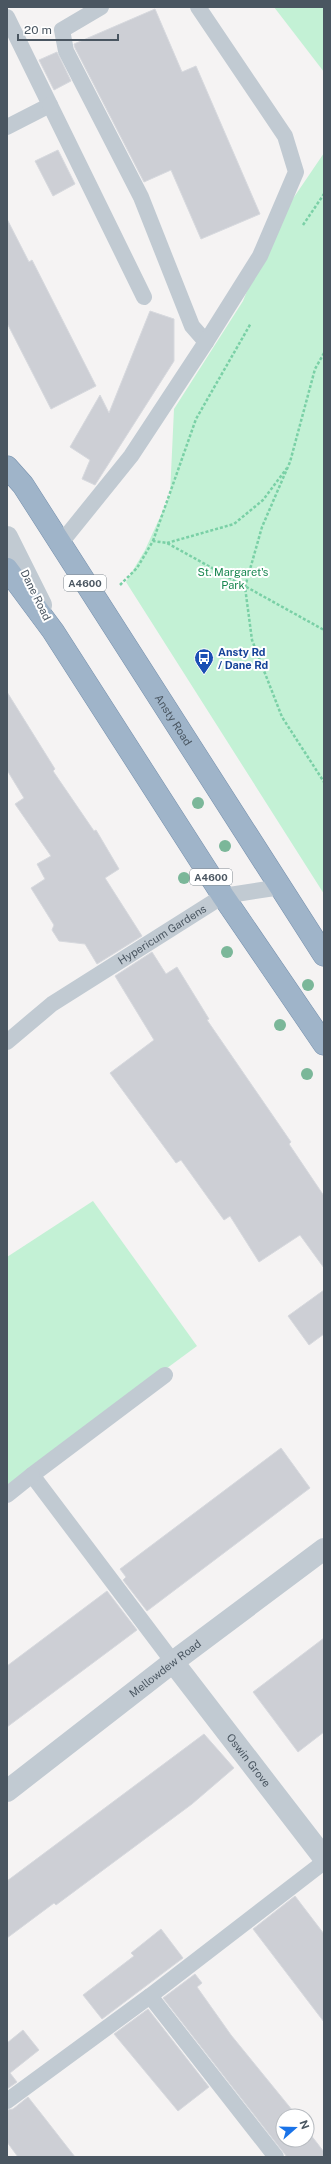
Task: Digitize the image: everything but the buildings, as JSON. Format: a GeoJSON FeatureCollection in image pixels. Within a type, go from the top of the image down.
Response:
{"type":"FeatureCollection","features":[{"type":"Feature","properties":{"kind":"highway","name":"A4600"},"geometry":{"type":"LineString","coordinates":[[7,467],[23,485]]}},
{"type":"Feature","properties":{"kind":"highway","name":"Ansty Road"},"geometry":{"type":"LineString","coordinates":[[23,485],[324,955]]}},
{"type":"Feature","properties":{"kind":"highway","name":"A4600"},"geometry":{"type":"LineString","coordinates":[[7,569],[54,631],[223,896],[324,1044]]}},
{"type":"Feature","properties":{"kind":"street"},"geometry":{"type":"LineString","coordinates":[[7,457],[23,485]]}},
{"type":"Feature","properties":{"kind":"street","name":"Dane Road"},"geometry":{"type":"LineString","coordinates":[[7,537],[54,631]]}},
{"type":"Feature","properties":{"kind":"street","name":"Mellowdew Road"},"geometry":{"type":"LineString","coordinates":[[7,1791],[173,1662],[324,1549]]}},
{"type":"Feature","properties":{"kind":"street","name":"Oswin Grove"},"geometry":{"type":"LineString","coordinates":[[173,1662],[323,1856]]}},
{"type":"Feature","properties":{"kind":"lane"},"geometry":{"type":"LineString","coordinates":[[101,7],[62,30],[66,51],[141,197],[192,326],[206,342]]}},
{"type":"Feature","properties":{"kind":"lane"},"geometry":{"type":"LineString","coordinates":[[60,544],[131,456],[206,342],[260,256],[296,172],[285,136],[198,7]]}},
{"type":"Feature","properties":{"kind":"lane"},"geometry":{"type":"LineString","coordinates":[[7,17],[144,297]]}},
{"type":"Feature","properties":{"kind":"lane"},"geometry":{"type":"LineString","coordinates":[[7,126],[50,105]]}},
{"type":"Feature","properties":{"kind":"lane","name":"Hypericum Gardens"},"geometry":{"type":"LineString","coordinates":[[7,1042],[52,1004],[223,896],[281,887]]}},
{"type":"Feature","properties":{"kind":"lane"},"geometry":{"type":"LineString","coordinates":[[7,1495],[165,1375]]}},
{"type":"Feature","properties":{"kind":"lane"},"geometry":{"type":"LineString","coordinates":[[32,1475],[173,1662]]}},
{"type":"Feature","properties":{"kind":"lane"},"geometry":{"type":"LineString","coordinates":[[7,2101],[150,1996],[323,1856]]}},
{"type":"Feature","properties":{"kind":"lane"},"geometry":{"type":"LineString","coordinates":[[150,1996],[276,2157]]}},
{"type":"Feature","properties":{"kind":"path"},"geometry":{"type":"LineString","coordinates":[[299,230],[324,194]]}},
{"type":"Feature","properties":{"kind":"path"},"geometry":{"type":"LineString","coordinates":[[96,600],[116,589],[137,568],[154,542],[196,419],[253,319]]}},
{"type":"Feature","properties":{"kind":"path"},"geometry":{"type":"LineString","coordinates":[[324,353],[315,369],[290,462],[262,527],[245,587],[252,640],[282,717],[324,782]]}},
{"type":"Feature","properties":{"kind":"path"},"geometry":{"type":"LineString","coordinates":[[154,542],[167,543],[234,524],[264,500],[290,462]]}},
{"type":"Feature","properties":{"kind":"path"},"geometry":{"type":"LineString","coordinates":[[167,543],[324,630]]}},
{"type":"Feature","properties":{"kind":"green space"},"geometry":{"type":"Polygon","coordinates":[[[274,7],[324,7],[324,72],[274,7]]]}},
{"type":"Feature","properties":{"kind":"green space","name":"St. Margaret's Park"},"geometry":{"type":"Polygon","coordinates":[[[324,153],[324,894],[126,582],[145,550],[170,495],[174,409],[243,301],[271,231],[324,153]]]}},
{"type":"Feature","properties":{"kind":"green space"},"geometry":{"type":"Polygon","coordinates":[[[93,1201],[197,1346],[7,1486],[7,1257],[93,1201]]]}},
{"type":"Feature","properties":{"kind":"place","name":"Ansty Rd / Dane Rd"},"geometry":{"type":"Point","coordinates":[204,675]}}]}
